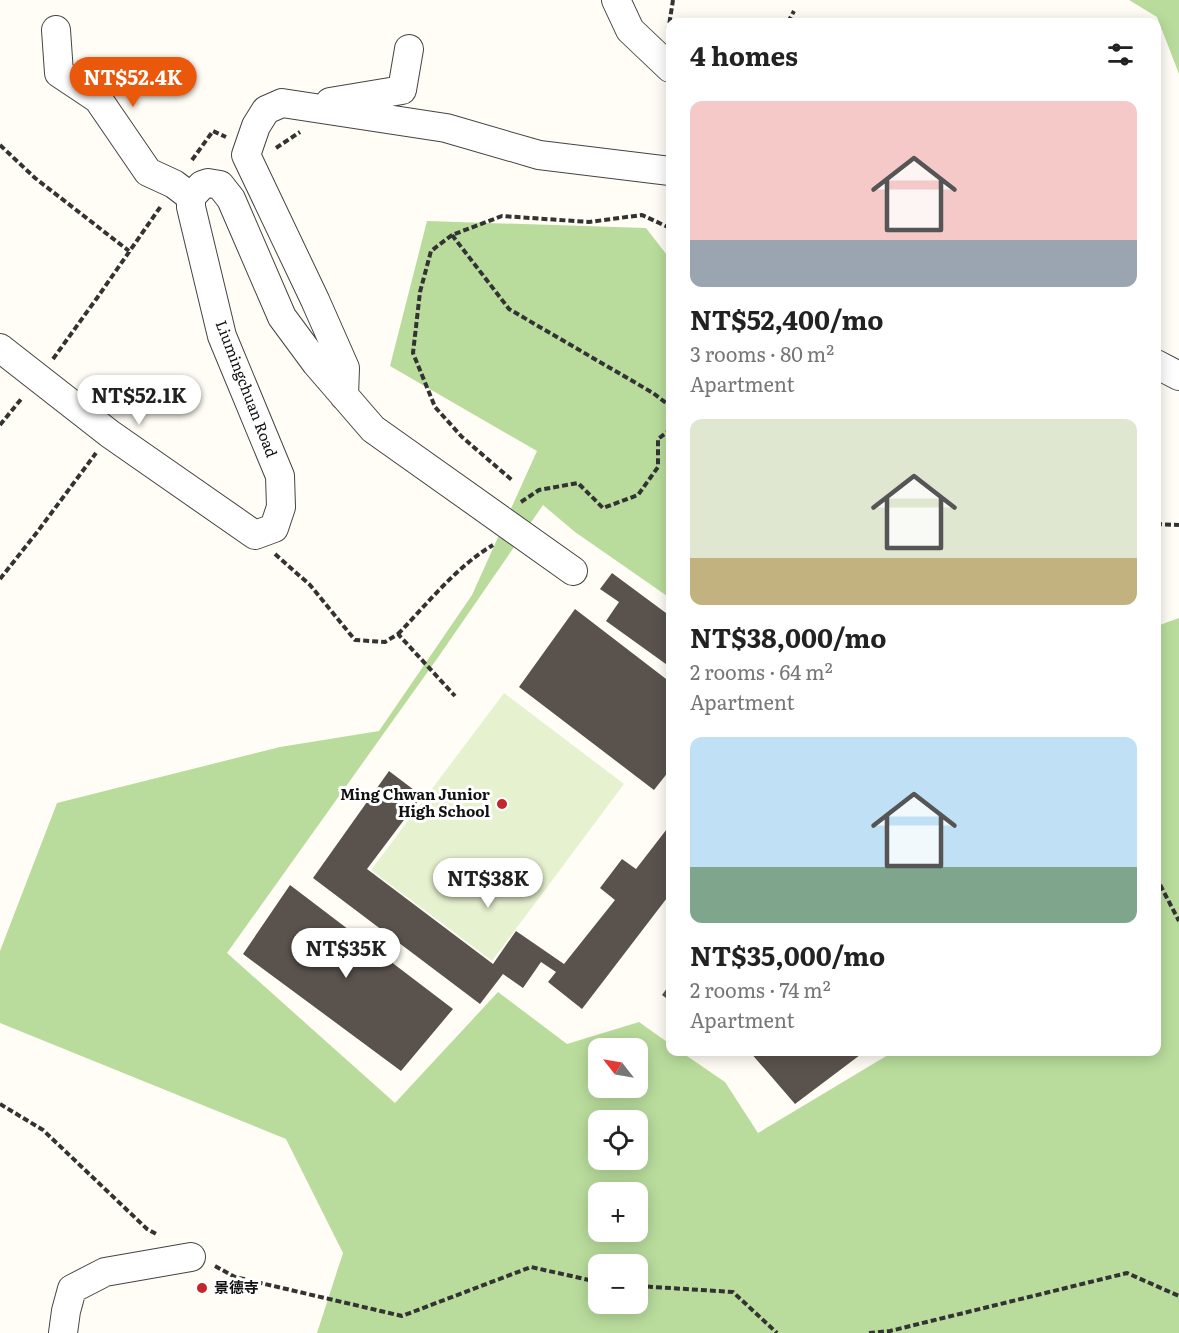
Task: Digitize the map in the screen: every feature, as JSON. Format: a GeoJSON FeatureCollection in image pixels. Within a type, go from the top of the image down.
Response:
{"type":"FeatureCollection","features":[{"type":"Feature","properties":{"kind":"street"},"geometry":{"type":"LineString","coordinates":[[616,0],[630,30],[666,64]]}},
{"type":"Feature","properties":{"kind":"street"},"geometry":{"type":"LineString","coordinates":[[56,30],[59,73],[98,99],[148,172],[174,184],[191,197],[202,185],[208,183],[220,185],[231,199],[282,318],[316,363],[373,429],[516,518],[573,571]]}},
{"type":"Feature","properties":{"kind":"street"},"geometry":{"type":"LineString","coordinates":[[301,106],[402,90],[410,49]]}},
{"type":"Feature","properties":{"kind":"street"},"geometry":{"type":"LineString","coordinates":[[344,396],[345,368],[246,155],[256,126],[266,110],[282,103],[446,128],[539,155],[666,171]]}},
{"type":"Feature","properties":{"kind":"street","name":"Liumingchuan Road"},"geometry":{"type":"LineString","coordinates":[[191,197],[195,226],[222,336],[280,476],[281,507],[274,528],[255,535]]}},
{"type":"Feature","properties":{"kind":"street"},"geometry":{"type":"LineString","coordinates":[[0,348],[110,434],[255,535]]}},
{"type":"Feature","properties":{"kind":"street"},"geometry":{"type":"LineString","coordinates":[[1161,367],[1179,376]]}},
{"type":"Feature","properties":{"kind":"street"},"geometry":{"type":"LineString","coordinates":[[63,1333],[72,1289],[105,1272],[198,1259]]}},
{"type":"Feature","properties":{"kind":"path"},"geometry":{"type":"LineString","coordinates":[[790,18],[794,11]]}},
{"type":"Feature","properties":{"kind":"path"},"geometry":{"type":"LineString","coordinates":[[0,145],[35,178],[129,250],[39,377],[0,425]]}},
{"type":"Feature","properties":{"kind":"path"},"geometry":{"type":"LineString","coordinates":[[513,481],[462,437],[435,407],[413,353],[420,292],[431,251],[452,235],[502,216],[589,222],[642,215],[666,226]]}},
{"type":"Feature","properties":{"kind":"path"},"geometry":{"type":"LineString","coordinates":[[452,235],[509,309],[653,393],[666,403]]}},
{"type":"Feature","properties":{"kind":"path"},"geometry":{"type":"LineString","coordinates":[[255,535],[310,585],[355,640],[385,642],[398,634],[455,575],[484,550],[516,518],[539,489],[578,483],[603,508],[638,495],[658,467],[658,439],[666,433]]}},
{"type":"Feature","properties":{"kind":"path"},"geometry":{"type":"LineString","coordinates":[[0,579],[110,434]]}},
{"type":"Feature","properties":{"kind":"path"},"geometry":{"type":"LineString","coordinates":[[1161,524],[1179,525]]}},
{"type":"Feature","properties":{"kind":"path"},"geometry":{"type":"LineString","coordinates":[[398,634],[455,696]]}},
{"type":"Feature","properties":{"kind":"path"},"geometry":{"type":"LineString","coordinates":[[1161,887],[1179,921]]}},
{"type":"Feature","properties":{"kind":"path"},"geometry":{"type":"LineString","coordinates":[[0,1104],[43,1130],[147,1229],[167,1240]]}},
{"type":"Feature","properties":{"kind":"path"},"geometry":{"type":"LineString","coordinates":[[198,1259],[235,1276],[402,1316],[531,1267],[588,1280]]}},
{"type":"Feature","properties":{"kind":"path"},"geometry":{"type":"LineString","coordinates":[[869,1333],[890,1331],[1127,1273],[1179,1296]]}},
{"type":"Feature","properties":{"kind":"path"},"geometry":{"type":"LineString","coordinates":[[648,1287],[733,1292],[777,1333]]}},
{"type":"Feature","properties":{"kind":"green space"},"geometry":{"type":"Polygon","coordinates":[[[1129,0],[1179,0],[1179,74],[1161,27],[1161,18],[1129,0]]]}},
{"type":"Feature","properties":{"kind":"green space"},"geometry":{"type":"Polygon","coordinates":[[[427,221],[646,228],[666,254],[666,595],[575,532],[543,505],[439,656],[227,953],[395,1103],[498,992],[567,1044],[639,1022],[666,1041],[666,1056],[687,1056],[725,1082],[758,1133],[886,1056],[1161,1056],[1161,625],[1179,618],[1179,1333],[317,1333],[343,1253],[286,1139],[0,1023],[0,951],[57,803],[280,747],[379,731],[472,595],[537,451],[390,366],[427,221]]]}},
{"type":"Feature","properties":{"kind":"green space"},"geometry":{"type":"Polygon","coordinates":[[[504,693],[624,784],[492,961],[371,870],[504,693]]]}},
{"type":"Feature","properties":{"kind":"building"},"geometry":{"type":"Polygon","coordinates":[[[612,573],[666,613],[666,664],[606,621],[619,602],[600,589],[612,573]]]}},
{"type":"Feature","properties":{"kind":"building"},"geometry":{"type":"Polygon","coordinates":[[[575,609],[666,679],[666,775],[654,790],[519,687],[575,609]]]}},
{"type":"Feature","properties":{"kind":"building"},"geometry":{"type":"Polygon","coordinates":[[[389,771],[422,796],[367,869],[493,964],[516,931],[564,964],[615,900],[600,888],[622,859],[636,869],[666,830],[666,899],[582,1009],[548,982],[556,972],[541,962],[523,988],[503,974],[480,1004],[313,878],[389,771]]]}},
{"type":"Feature","properties":{"kind":"building"},"geometry":{"type":"Polygon","coordinates":[[[290,885],[453,1009],[401,1071],[243,954],[290,885]]]}},
{"type":"Feature","properties":{"kind":"building"},"geometry":{"type":"Polygon","coordinates":[[[753,1056],[859,1056],[795,1104],[753,1056]]]}},
{"type":"Feature","properties":{"kind":"place","name":"Ming Chwan Junior High School"},"geometry":{"type":"Point","coordinates":[502,804]}},
{"type":"Feature","properties":{"kind":"place","name":"景德寺"},"geometry":{"type":"Point","coordinates":[202,1288]}}]}
